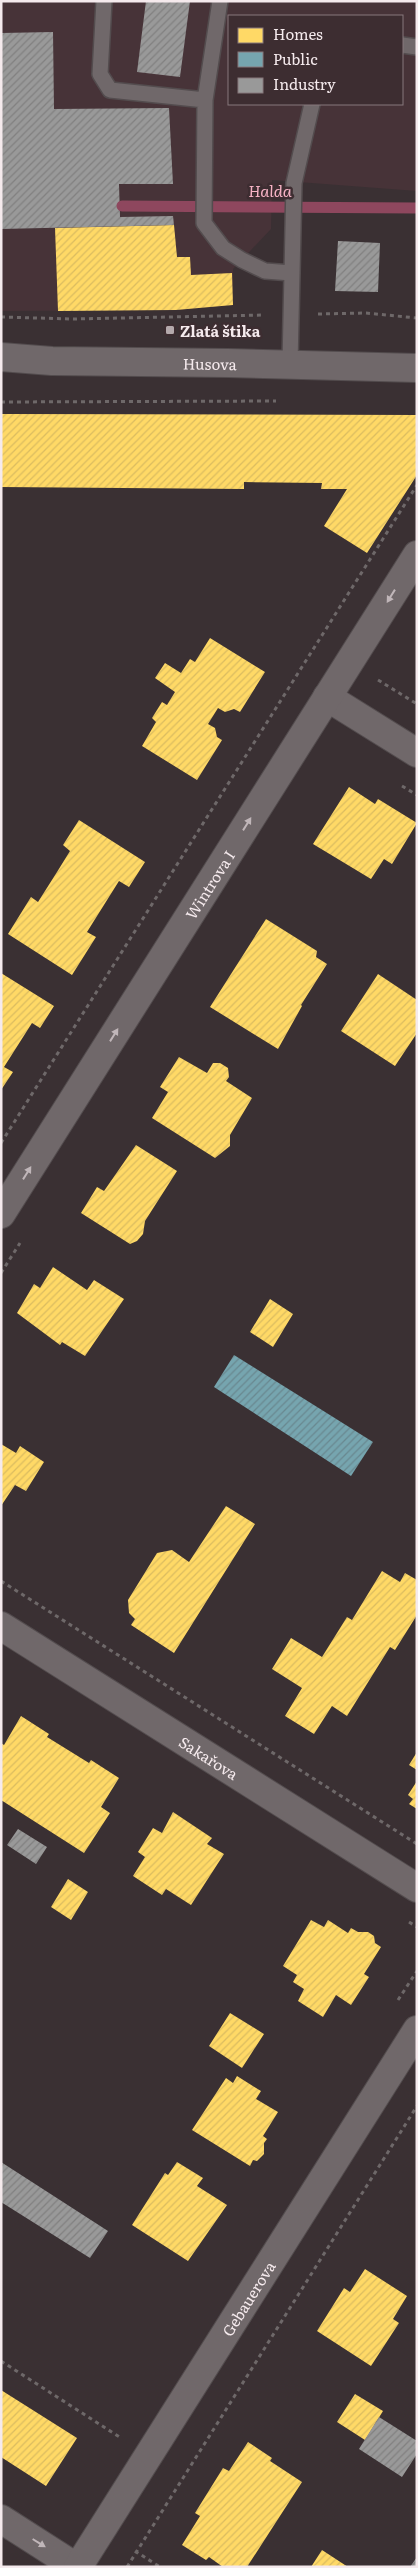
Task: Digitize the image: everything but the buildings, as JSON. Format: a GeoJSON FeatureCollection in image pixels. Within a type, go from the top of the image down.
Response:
{"type":"FeatureCollection","features":[{"type":"Feature","properties":{"kind":"street","name":"Husova"},"geometry":{"type":"LineString","coordinates":[[1,357],[52,361],[290,364],[417,368]]}},
{"type":"Feature","properties":{"kind":"street","name":"Wintrova I"},"geometry":{"type":"LineString","coordinates":[[1,1214],[417,555]]}},
{"type":"Feature","properties":{"kind":"street"},"geometry":{"type":"LineString","coordinates":[[327,697],[417,753]]}},
{"type":"Feature","properties":{"kind":"street","name":"Sakařova"},"geometry":{"type":"LineString","coordinates":[[1,1626],[417,1888]]}},
{"type":"Feature","properties":{"kind":"street","name":"Gebauerova"},"geometry":{"type":"LineString","coordinates":[[77,2567],[417,2030]]}},
{"type":"Feature","properties":{"kind":"street"},"geometry":{"type":"LineString","coordinates":[[1,2519],[77,2567]]}},
{"type":"Feature","properties":{"kind":"lane"},"geometry":{"type":"LineString","coordinates":[[104,1],[100,74],[110,90],[205,100]]}},
{"type":"Feature","properties":{"kind":"lane"},"geometry":{"type":"LineString","coordinates":[[220,1],[205,100],[204,223],[223,248],[242,260],[265,271],[292,273]]}},
{"type":"Feature","properties":{"kind":"lane"},"geometry":{"type":"LineString","coordinates":[[403,45],[417,47]]}},
{"type":"Feature","properties":{"kind":"lane"},"geometry":{"type":"LineString","coordinates":[[290,364],[294,183],[312,105]]}},
{"type":"Feature","properties":{"kind":"path"},"geometry":{"type":"LineString","coordinates":[[1,316],[73,319],[366,312],[417,318]]}},
{"type":"Feature","properties":{"kind":"path"},"geometry":{"type":"LineString","coordinates":[[1,402],[278,401]]}},
{"type":"Feature","properties":{"kind":"path"},"geometry":{"type":"LineString","coordinates":[[1,1143],[417,485]]}},
{"type":"Feature","properties":{"kind":"path"},"geometry":{"type":"LineString","coordinates":[[378,679],[417,704]]}},
{"type":"Feature","properties":{"kind":"path"},"geometry":{"type":"LineString","coordinates":[[1,1581],[417,1844]]}},
{"type":"Feature","properties":{"kind":"path"},"geometry":{"type":"LineString","coordinates":[[127,2567],[417,2106]]}},
{"type":"Feature","properties":{"kind":"path"},"geometry":{"type":"LineString","coordinates":[[1,2361],[121,2438]]}},
{"type":"Feature","properties":{"kind":"path"},"geometry":{"type":"LineString","coordinates":[[136,2551],[160,2567]]}},
{"type":"Feature","properties":{"kind":"shaded area"},"geometry":{"type":"Polygon","coordinates":[[[1,1],[417,1],[417,191],[272,180],[271,229],[233,269],[233,305],[176,310],[1,311],[1,1]]]}},
{"type":"Feature","properties":{"kind":"waterway","name":"Halda"},"geometry":{"type":"LineString","coordinates":[[122,206],[417,208]]}},
{"type":"Feature","properties":{"kind":"place","name":"Zlatá štika"},"geometry":{"type":"Point","coordinates":[170,330]}}]}
